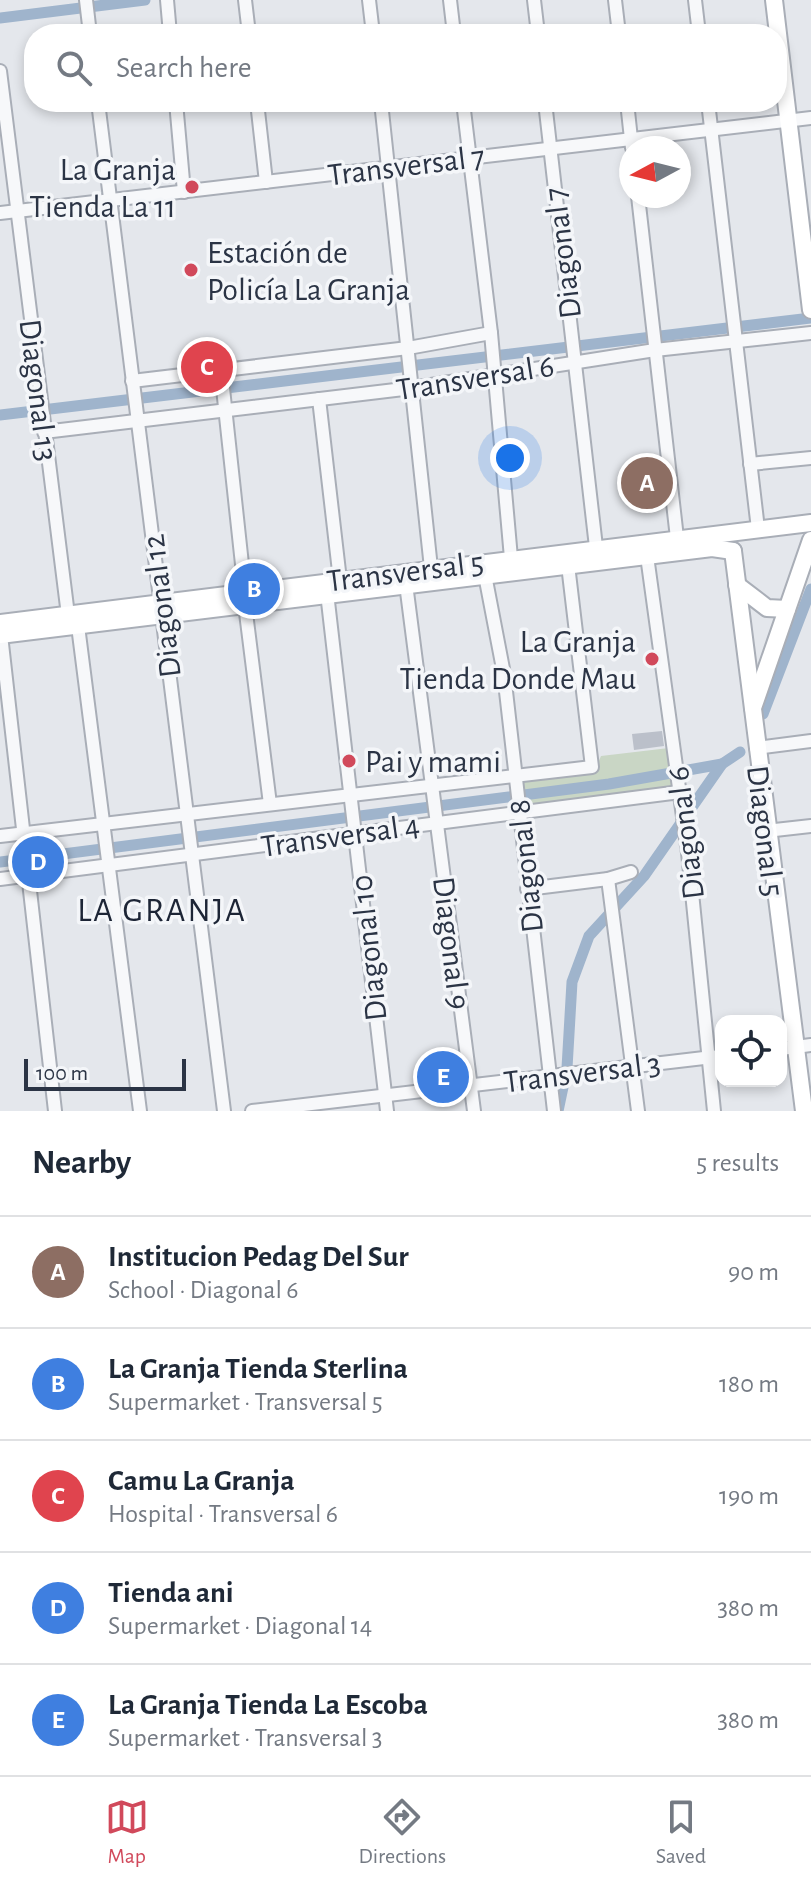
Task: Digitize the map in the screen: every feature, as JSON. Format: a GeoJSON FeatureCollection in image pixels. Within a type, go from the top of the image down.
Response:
{"type":"FeatureCollection","features":[{"type":"Feature","properties":{"kind":"street"},"geometry":{"type":"LineString","coordinates":[[245,0],[248,24]]}},
{"type":"Feature","properties":{"kind":"street"},"geometry":{"type":"LineString","coordinates":[[369,0],[372,24]]}},
{"type":"Feature","properties":{"kind":"street"},"geometry":{"type":"LineString","coordinates":[[450,0],[453,24]]}},
{"type":"Feature","properties":{"kind":"street"},"geometry":{"type":"LineString","coordinates":[[534,0],[537,24]]}},
{"type":"Feature","properties":{"kind":"street"},"geometry":{"type":"LineString","coordinates":[[615,0],[618,24]]}},
{"type":"Feature","properties":{"kind":"street"},"geometry":{"type":"LineString","coordinates":[[695,0],[698,24]]}},
{"type":"Feature","properties":{"kind":"street"},"geometry":{"type":"LineString","coordinates":[[774,0],[777,24]]}},
{"type":"Feature","properties":{"kind":"street"},"geometry":{"type":"LineString","coordinates":[[167,2],[169,24]]}},
{"type":"Feature","properties":{"kind":"street","name":"Diagonal 13"},"geometry":{"type":"LineString","coordinates":[[0,71],[40,401],[106,831],[140,1111]]}},
{"type":"Feature","properties":{"kind":"street"},"geometry":{"type":"LineString","coordinates":[[787,111],[810,300]]}},
{"type":"Feature","properties":{"kind":"street","name":"Diagonal 12"},"geometry":{"type":"LineString","coordinates":[[99,112],[224,1111]]}},
{"type":"Feature","properties":{"kind":"street"},"geometry":{"type":"LineString","coordinates":[[177,112],[184,192]]}},
{"type":"Feature","properties":{"kind":"street"},"geometry":{"type":"LineString","coordinates":[[258,112],[266,182]]}},
{"type":"Feature","properties":{"kind":"street"},"geometry":{"type":"LineString","coordinates":[[382,112],[431,568]]}},
{"type":"Feature","properties":{"kind":"street"},"geometry":{"type":"LineString","coordinates":[[464,112],[491,333],[491,363],[511,558]]}},
{"type":"Feature","properties":{"kind":"street","name":"Diagonal 7"},"geometry":{"type":"LineString","coordinates":[[546,112],[596,547]]}},
{"type":"Feature","properties":{"kind":"street"},"geometry":{"type":"LineString","coordinates":[[628,112],[631,136]]}},
{"type":"Feature","properties":{"kind":"street"},"geometry":{"type":"LineString","coordinates":[[709,112],[750,464],[763,528]]}},
{"type":"Feature","properties":{"kind":"street","name":"Transversal 7"},"geometry":{"type":"LineString","coordinates":[[672,136],[811,118]]}},
{"type":"Feature","properties":{"kind":"street","name":"Transversal 7"},"geometry":{"type":"LineString","coordinates":[[0,213],[550,148],[619,144]]}},
{"type":"Feature","properties":{"kind":"street"},"geometry":{"type":"LineString","coordinates":[[639,208],[677,538]]}},
{"type":"Feature","properties":{"kind":"street","name":"Transversal 6"},"geometry":{"type":"LineString","coordinates":[[133,387],[221,370],[408,352],[491,333]]}},
{"type":"Feature","properties":{"kind":"street","name":"Transversal 6"},"geometry":{"type":"LineString","coordinates":[[44,429],[226,411],[493,377],[654,340],[737,341],[811,333]]}},
{"type":"Feature","properties":{"kind":"street"},"geometry":{"type":"LineString","coordinates":[[221,370],[270,804]]}},
{"type":"Feature","properties":{"kind":"street"},"geometry":{"type":"LineString","coordinates":[[319,399],[340,580]]}},
{"type":"Feature","properties":{"kind":"street"},"geometry":{"type":"LineString","coordinates":[[750,464],[811,458]]}},
{"type":"Feature","properties":{"kind":"street","name":"Transversal 5"},"geometry":{"type":"LineString","coordinates":[[0,631],[245,598],[340,580],[811,523]]}},
{"type":"Feature","properties":{"kind":"street"},"geometry":{"type":"LineString","coordinates":[[733,551],[740,539],[763,528],[809,547],[787,609],[753,730],[811,741]]}},
{"type":"Feature","properties":{"kind":"street","name":"Transversal 5"},"geometry":{"type":"LineString","coordinates":[[245,598],[327,593],[712,548],[733,551]]}},
{"type":"Feature","properties":{"kind":"street","name":"Diagonal 5"},"geometry":{"type":"LineString","coordinates":[[733,551],[753,730],[804,1111]]}},
{"type":"Feature","properties":{"kind":"street","name":"Diagonal 6"},"geometry":{"type":"LineString","coordinates":[[647,556],[677,765],[714,1111]]}},
{"type":"Feature","properties":{"kind":"street"},"geometry":{"type":"LineString","coordinates":[[0,836],[106,831],[270,804],[432,790],[592,767],[568,565]]}},
{"type":"Feature","properties":{"kind":"street","name":"Diagonal 8"},"geometry":{"type":"LineString","coordinates":[[485,575],[504,674],[527,889],[554,1075],[554,1111]]}},
{"type":"Feature","properties":{"kind":"street","name":"Diagonal 9"},"geometry":{"type":"LineString","coordinates":[[406,584],[474,1111]]}},
{"type":"Feature","properties":{"kind":"street"},"geometry":{"type":"LineString","coordinates":[[737,585],[767,608],[787,609]]}},
{"type":"Feature","properties":{"kind":"street","name":"Diagonal 10"},"geometry":{"type":"LineString","coordinates":[[327,593],[387,1111]]}},
{"type":"Feature","properties":{"kind":"street"},"geometry":{"type":"LineString","coordinates":[[0,631],[55,1111]]}},
{"type":"Feature","properties":{"kind":"street","name":"Transversal 4"},"geometry":{"type":"LineString","coordinates":[[0,879],[520,805],[679,786]]}},
{"type":"Feature","properties":{"kind":"street"},"geometry":{"type":"LineString","coordinates":[[766,831],[811,826]]}},
{"type":"Feature","properties":{"kind":"street"},"geometry":{"type":"LineString","coordinates":[[527,889],[608,879],[631,872]]}},
{"type":"Feature","properties":{"kind":"street"},"geometry":{"type":"LineString","coordinates":[[608,879],[638,1111]]}},
{"type":"Feature","properties":{"kind":"street","name":"Transversal 3"},"geometry":{"type":"LineString","coordinates":[[252,1111],[305,1108],[385,1095],[715,1056]]}},
{"type":"Feature","properties":{"kind":"green space"},"geometry":{"type":"Polygon","coordinates":[[[669,748],[674,788],[529,808],[522,801],[521,788],[526,779],[596,768],[601,756],[669,748]]]}},
{"type":"Feature","properties":{"kind":"building"},"geometry":{"type":"Polygon","coordinates":[[[662,731],[664,746],[634,750],[632,734],[662,731]]]}},
{"type":"Feature","properties":{"kind":"waterway"},"geometry":{"type":"LineString","coordinates":[[0,18],[145,0]]}},
{"type":"Feature","properties":{"kind":"waterway"},"geometry":{"type":"LineString","coordinates":[[0,415],[811,318]]}},
{"type":"Feature","properties":{"kind":"waterway"},"geometry":{"type":"LineString","coordinates":[[763,714],[811,589]]}},
{"type":"Feature","properties":{"kind":"waterway"},"geometry":{"type":"LineString","coordinates":[[558,1111],[567,1068],[572,982],[589,936],[644,876],[722,764],[740,752]]}},
{"type":"Feature","properties":{"kind":"waterway"},"geometry":{"type":"LineString","coordinates":[[0,862],[609,784],[722,764]]}},
{"type":"Feature","properties":{"kind":"place","name":"La Granja Tienda La 11"},"geometry":{"type":"Point","coordinates":[192,187]}},
{"type":"Feature","properties":{"kind":"place","name":"Estación de Policía La Granja"},"geometry":{"type":"Point","coordinates":[191,270]}},
{"type":"Feature","properties":{"kind":"place","name":"Camu La Granja"},"geometry":{"type":"Point","coordinates":[207,367]}},
{"type":"Feature","properties":{"kind":"place","name":"Institucion Pedag Del Sur"},"geometry":{"type":"Point","coordinates":[647,483]}},
{"type":"Feature","properties":{"kind":"place","name":"La Granja Tienda Sterlina"},"geometry":{"type":"Point","coordinates":[254,589]}},
{"type":"Feature","properties":{"kind":"place","name":"La Granja Tienda Donde Mau"},"geometry":{"type":"Point","coordinates":[652,659]}},
{"type":"Feature","properties":{"kind":"place","name":"Pai y mami"},"geometry":{"type":"Point","coordinates":[349,761]}},
{"type":"Feature","properties":{"kind":"place","name":"Tienda ani"},"geometry":{"type":"Point","coordinates":[38,862]}},
{"type":"Feature","properties":{"kind":"place","name":"La Granja Tienda La Escoba"},"geometry":{"type":"Point","coordinates":[443,1077]}},
{"type":"Feature","properties":{"kind":"district","name":"LA GRANJA"},"geometry":{"type":"Point","coordinates":[162,909]}}]}
